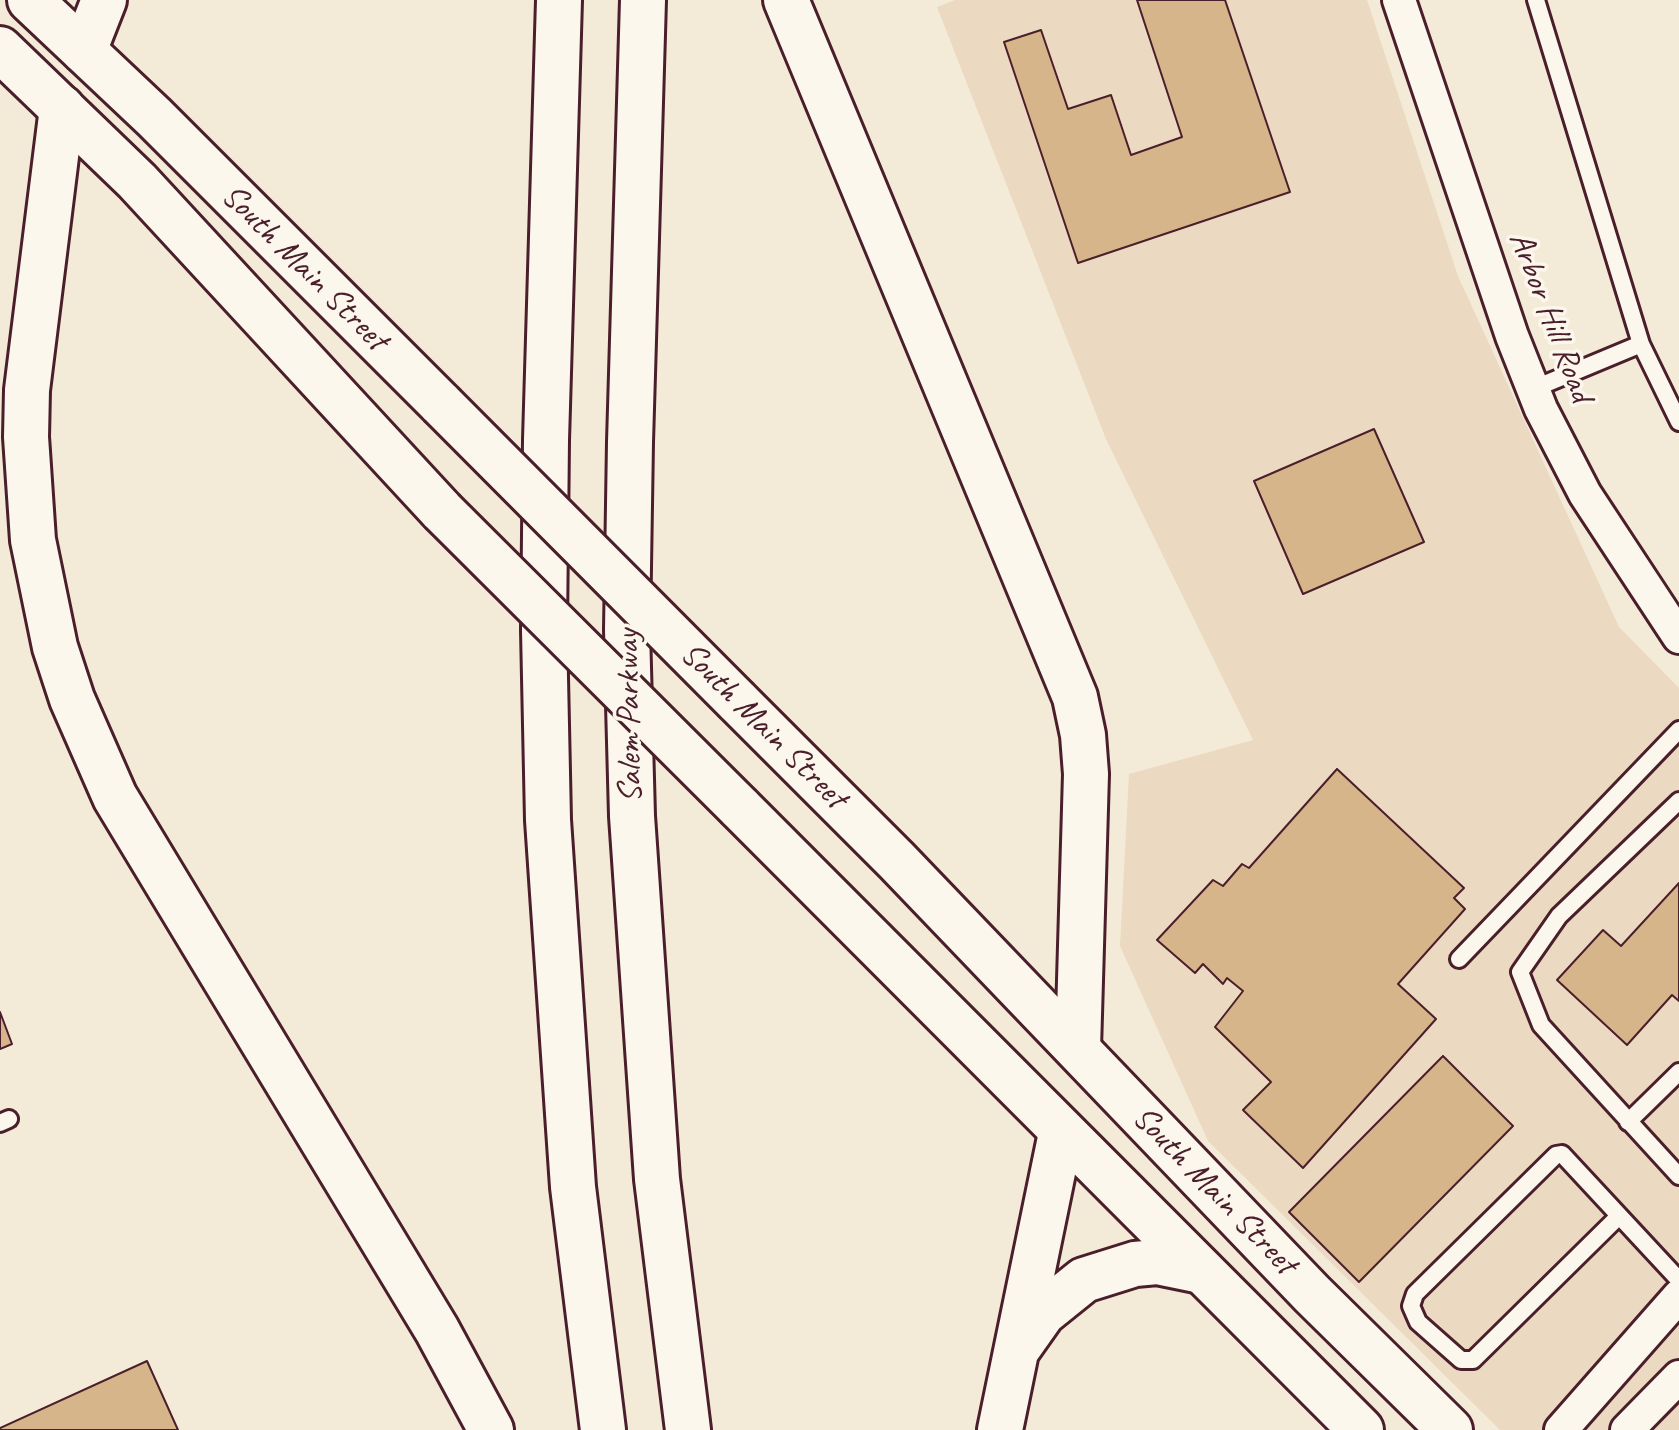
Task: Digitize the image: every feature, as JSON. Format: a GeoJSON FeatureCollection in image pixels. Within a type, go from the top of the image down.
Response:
{"type":"FeatureCollection","features":[{"type":"Feature","properties":{"kind":"main road","name":"South Main Street"},"geometry":{"type":"LineString","coordinates":[[30,0],[441,404],[737,701],[1078,1049],[1312,1294],[1450,1430]]}},
{"type":"Feature","properties":{"kind":"main road"},"geometry":{"type":"LineString","coordinates":[[104,0],[62,108],[27,390],[26,437],[33,540],[55,647],[72,699],[115,797],[429,1317],[491,1430]]}},
{"type":"Feature","properties":{"kind":"main road"},"geometry":{"type":"LineString","coordinates":[[559,0],[546,440],[544,630],[548,820],[573,1187],[603,1430]]}},
{"type":"Feature","properties":{"kind":"main road","name":"Salem Parkway"},"geometry":{"type":"LineString","coordinates":[[643,0],[629,505],[632,816],[657,1179],[688,1430]]}},
{"type":"Feature","properties":{"kind":"main road"},"geometry":{"type":"LineString","coordinates":[[786,0],[1075,697],[1083,735],[1086,774],[1078,1049],[1000,1430]]}},
{"type":"Feature","properties":{"kind":"main road","name":"South Main Street"},"geometry":{"type":"LineString","coordinates":[[0,49],[211,259],[442,511],[1361,1430]]}},
{"type":"Feature","properties":{"kind":"main road"},"geometry":{"type":"LineString","coordinates":[[1016,1352],[1043,1313],[1084,1280],[1135,1264],[1157,1262],[1201,1271]]}},
{"type":"Feature","properties":{"kind":"street","name":"Arbor Hill Road"},"geometry":{"type":"LineString","coordinates":[[1399,0],[1533,389],[1585,494],[1679,637]]}},
{"type":"Feature","properties":{"kind":"street"},"geometry":{"type":"LineString","coordinates":[[1561,1430],[1679,1296]]}},
{"type":"Feature","properties":{"kind":"street"},"geometry":{"type":"LineString","coordinates":[[1627,1430],[1679,1377]]}},
{"type":"Feature","properties":{"kind":"lane"},"geometry":{"type":"LineString","coordinates":[[1536,0],[1641,344],[1679,422]]}},
{"type":"Feature","properties":{"kind":"lane"},"geometry":{"type":"LineString","coordinates":[[1533,389],[1641,344]]}},
{"type":"Feature","properties":{"kind":"lane"},"geometry":{"type":"LineString","coordinates":[[1459,959],[1679,730]]}},
{"type":"Feature","properties":{"kind":"lane"},"geometry":{"type":"LineString","coordinates":[[1678,1172],[1628,1122],[1541,1025],[1520,972],[1559,916],[1679,801]]}},
{"type":"Feature","properties":{"kind":"lane"},"geometry":{"type":"LineString","coordinates":[[1628,1122],[1679,1072]]}},
{"type":"Feature","properties":{"kind":"lane"},"geometry":{"type":"LineString","coordinates":[[1618,1217],[1473,1360],[1461,1360],[1418,1322],[1411,1306],[1415,1294],[1551,1160],[1562,1154],[1679,1280]]}},
{"type":"Feature","properties":{"kind":"shaded area"},"geometry":{"type":"Polygon","coordinates":[[[955,0],[1367,0],[1458,276],[1619,627],[1679,688],[1679,1430],[1500,1430],[1208,1141],[1120,946],[1129,774],[1253,740],[1106,439],[937,7],[955,0]]]}},
{"type":"Feature","properties":{"kind":"building"},"geometry":{"type":"Polygon","coordinates":[[[1137,0],[1225,0],[1290,192],[1078,263],[1004,42],[1041,30],[1068,109],[1111,95],[1131,155],[1182,137],[1137,0]]]}},
{"type":"Feature","properties":{"kind":"building"},"geometry":{"type":"Polygon","coordinates":[[[1374,429],[1424,542],[1303,594],[1254,481],[1374,429]]]}},
{"type":"Feature","properties":{"kind":"building"},"geometry":{"type":"Polygon","coordinates":[[[1337,769],[1464,888],[1454,898],[1465,909],[1398,984],[1436,1019],[1303,1168],[1243,1110],[1271,1082],[1215,1027],[1243,991],[1227,978],[1223,984],[1203,964],[1195,973],[1157,940],[1213,880],[1223,886],[1242,864],[1249,868],[1337,769]]]}},
{"type":"Feature","properties":{"kind":"building"},"geometry":{"type":"Polygon","coordinates":[[[1679,883],[1679,1001],[1672,995],[1627,1045],[1557,980],[1603,930],[1621,946],[1679,883]]]}},
{"type":"Feature","properties":{"kind":"building"},"geometry":{"type":"Polygon","coordinates":[[[0,1012],[12,1044],[0,1049],[0,1012]]]}},
{"type":"Feature","properties":{"kind":"building"},"geometry":{"type":"Polygon","coordinates":[[[1443,1056],[1513,1126],[1359,1282],[1289,1212],[1443,1056]]]}},
{"type":"Feature","properties":{"kind":"building"},"geometry":{"type":"Polygon","coordinates":[[[147,1361],[178,1430],[0,1430],[0,1428],[147,1361]]]}}]}
